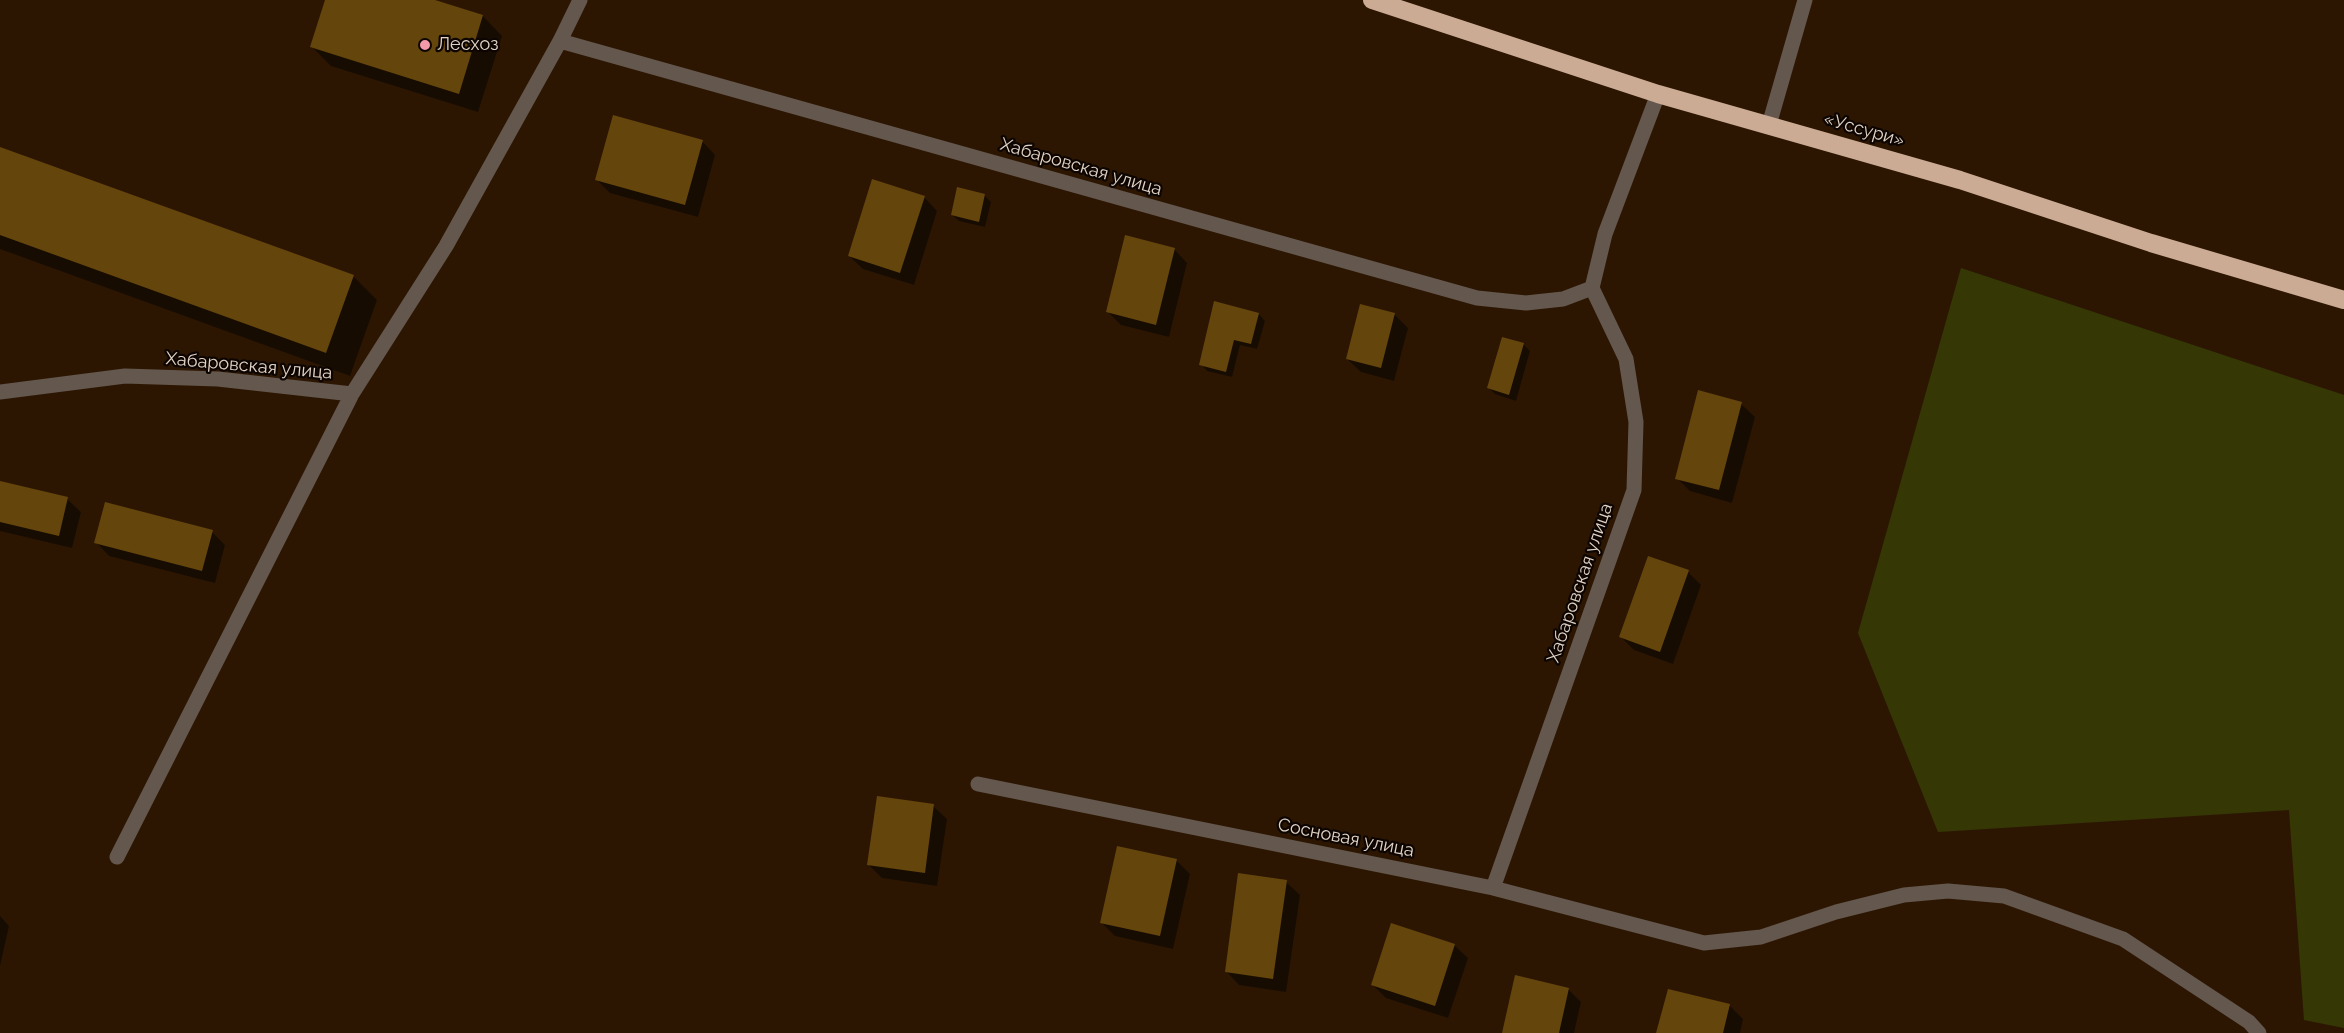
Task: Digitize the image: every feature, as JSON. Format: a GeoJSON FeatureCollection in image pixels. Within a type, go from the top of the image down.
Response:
{"type":"FeatureCollection","features":[{"type":"Feature","properties":{"kind":"highway","name":"«Уссури»"},"geometry":{"type":"LineString","coordinates":[[1372,0],[1658,94],[1960,180],[2151,243],[2344,300]]}},
{"type":"Feature","properties":{"kind":"street"},"geometry":{"type":"LineString","coordinates":[[117,857],[352,394],[446,246],[560,41],[579,0]]}},
{"type":"Feature","properties":{"kind":"street"},"geometry":{"type":"LineString","coordinates":[[1769,125],[1805,0]]}},
{"type":"Feature","properties":{"kind":"street","name":"Хабаровская улица"},"geometry":{"type":"LineString","coordinates":[[560,41],[1477,298],[1526,303],[1563,299],[1592,288],[1626,358],[1636,422],[1634,490],[1493,888]]}},
{"type":"Feature","properties":{"kind":"street"},"geometry":{"type":"LineString","coordinates":[[1592,288],[1605,234],[1658,94]]}},
{"type":"Feature","properties":{"kind":"street","name":"Хабаровская улица"},"geometry":{"type":"LineString","coordinates":[[0,392],[125,376],[219,379],[352,394]]}},
{"type":"Feature","properties":{"kind":"street","name":"Сосновая улица"},"geometry":{"type":"LineString","coordinates":[[978,784],[1493,888],[1704,943],[1761,937],[1836,912],[1904,895],[1948,891],[2004,896],[2123,939],[2249,1023],[2259,1033]]}},
{"type":"Feature","properties":{"kind":"shaded area"},"geometry":{"type":"Polygon","coordinates":[[[1961,268],[2344,395],[2344,1028],[2304,1020],[2289,810],[1938,832],[1858,633],[1961,268]]]}},
{"type":"Feature","properties":{"kind":"building"},"geometry":{"type":"Polygon","coordinates":[[[325,0],[435,0],[483,15],[459,94],[310,47],[325,0]]]}},
{"type":"Feature","properties":{"kind":"building"},"geometry":{"type":"Polygon","coordinates":[[[613,115],[703,140],[685,205],[595,180],[613,115]]]}},
{"type":"Feature","properties":{"kind":"building"},"geometry":{"type":"Polygon","coordinates":[[[0,147],[354,275],[326,353],[0,235],[0,147]]]}},
{"type":"Feature","properties":{"kind":"building"},"geometry":{"type":"Polygon","coordinates":[[[872,179],[925,196],[900,273],[848,256],[872,179]]]}},
{"type":"Feature","properties":{"kind":"building"},"geometry":{"type":"Polygon","coordinates":[[[957,187],[985,194],[979,222],[951,215],[957,187]]]}},
{"type":"Feature","properties":{"kind":"building"},"geometry":{"type":"Polygon","coordinates":[[[1125,235],[1175,248],[1156,325],[1106,312],[1125,235]]]}},
{"type":"Feature","properties":{"kind":"building"},"geometry":{"type":"Polygon","coordinates":[[[1214,301],[1259,313],[1251,344],[1234,340],[1226,372],[1199,365],[1214,301]]]}},
{"type":"Feature","properties":{"kind":"building"},"geometry":{"type":"Polygon","coordinates":[[[1360,304],[1395,313],[1381,368],[1346,359],[1360,304]]]}},
{"type":"Feature","properties":{"kind":"building"},"geometry":{"type":"Polygon","coordinates":[[[1502,337],[1524,343],[1509,395],[1487,388],[1502,337]]]}},
{"type":"Feature","properties":{"kind":"building"},"geometry":{"type":"Polygon","coordinates":[[[1698,390],[1742,402],[1719,490],[1675,479],[1698,390]]]}},
{"type":"Feature","properties":{"kind":"building"},"geometry":{"type":"Polygon","coordinates":[[[0,481],[68,497],[59,536],[0,522],[0,481]]]}},
{"type":"Feature","properties":{"kind":"building"},"geometry":{"type":"Polygon","coordinates":[[[105,502],[213,530],[202,571],[94,543],[105,502]]]}},
{"type":"Feature","properties":{"kind":"building"},"geometry":{"type":"Polygon","coordinates":[[[1648,556],[1689,570],[1660,652],[1619,637],[1648,556]]]}},
{"type":"Feature","properties":{"kind":"building"},"geometry":{"type":"Polygon","coordinates":[[[877,796],[934,804],[925,873],[867,865],[877,796]]]}},
{"type":"Feature","properties":{"kind":"building"},"geometry":{"type":"Polygon","coordinates":[[[1117,846],[1177,859],[1160,936],[1100,923],[1117,846]]]}},
{"type":"Feature","properties":{"kind":"building"},"geometry":{"type":"Polygon","coordinates":[[[1238,873],[1287,880],[1273,979],[1225,972],[1238,873]]]}},
{"type":"Feature","properties":{"kind":"building"},"geometry":{"type":"Polygon","coordinates":[[[1391,923],[1455,944],[1435,1006],[1371,985],[1391,923]]]}},
{"type":"Feature","properties":{"kind":"building"},"geometry":{"type":"Polygon","coordinates":[[[1515,975],[1569,988],[1559,1033],[1502,1033],[1515,975]]]}},
{"type":"Feature","properties":{"kind":"building"},"geometry":{"type":"Polygon","coordinates":[[[1668,989],[1730,1004],[1723,1033],[1656,1033],[1668,989]]]}},
{"type":"Feature","properties":{"kind":"place","name":"Лесхоз"},"geometry":{"type":"Point","coordinates":[425,45]}}]}
